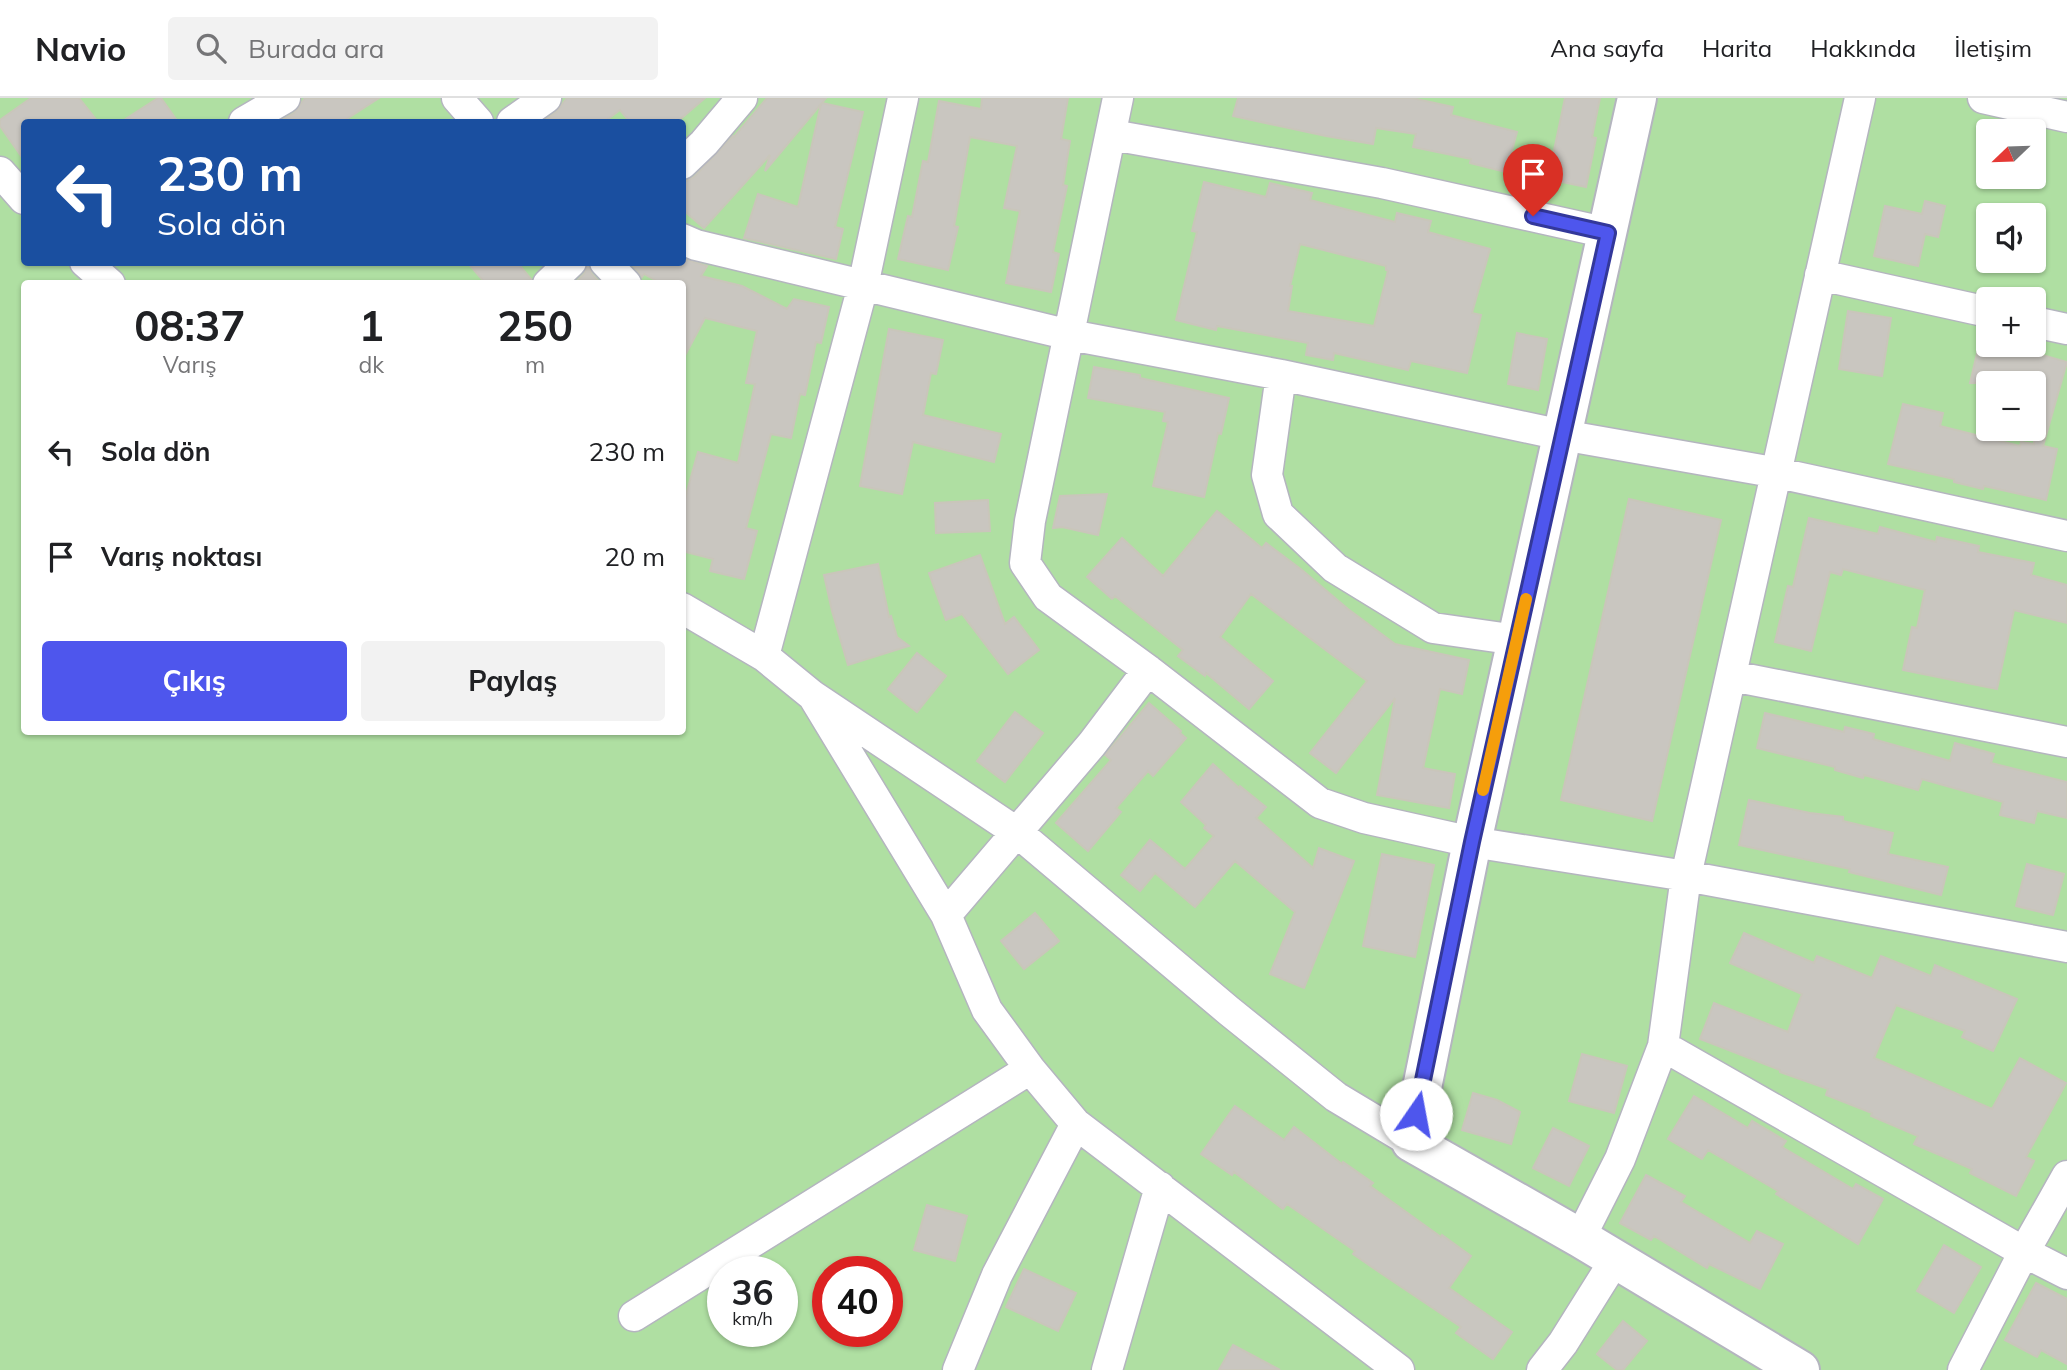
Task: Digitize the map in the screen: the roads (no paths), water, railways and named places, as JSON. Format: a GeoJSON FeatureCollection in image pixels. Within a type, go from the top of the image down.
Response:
{"type":"FeatureCollection","features":[{"type":"Feature","properties":{"kind":"street"},"geometry":{"type":"LineString","coordinates":[[249,119],[285,98]]}},
{"type":"Feature","properties":{"kind":"street"},"geometry":{"type":"LineString","coordinates":[[457,98],[475,119]]}},
{"type":"Feature","properties":{"kind":"street"},"geometry":{"type":"LineString","coordinates":[[516,119],[546,98]]}},
{"type":"Feature","properties":{"kind":"street"},"geometry":{"type":"LineString","coordinates":[[686,160],[742,98]]}},
{"type":"Feature","properties":{"kind":"street"},"geometry":{"type":"LineString","coordinates":[[764,656],[863,286],[903,98]]}},
{"type":"Feature","properties":{"kind":"street"},"geometry":{"type":"LineString","coordinates":[[1118,98],[1030,521],[1025,563],[1048,597],[1148,670],[1320,803],[1364,818],[1472,842],[1686,876],[2067,947]]}},
{"type":"Feature","properties":{"kind":"street"},"geometry":{"type":"LineString","coordinates":[[1410,1142],[1472,842],[1637,98]]}},
{"type":"Feature","properties":{"kind":"street"},"geometry":{"type":"LineString","coordinates":[[1580,1238],[1620,1159],[1663,1046],[1686,876],[1860,98]]}},
{"type":"Feature","properties":{"kind":"street"},"geometry":{"type":"LineString","coordinates":[[1983,98],[2067,117]]}},
{"type":"Feature","properties":{"kind":"street"},"geometry":{"type":"LineString","coordinates":[[1112,135],[1382,183],[1608,233]]}},
{"type":"Feature","properties":{"kind":"street"},"geometry":{"type":"LineString","coordinates":[[0,172],[21,196]]}},
{"type":"Feature","properties":{"kind":"street"},"geometry":{"type":"LineString","coordinates":[[686,241],[1070,335],[1562,435],[1778,473],[2067,536]]}},
{"type":"Feature","properties":{"kind":"street"},"geometry":{"type":"LineString","coordinates":[[90,266],[106,280]]}},
{"type":"Feature","properties":{"kind":"street"},"geometry":{"type":"LineString","coordinates":[[552,280],[567,266]]}},
{"type":"Feature","properties":{"kind":"street"},"geometry":{"type":"LineString","coordinates":[[609,266],[622,280]]}},
{"type":"Feature","properties":{"kind":"street"},"geometry":{"type":"LineString","coordinates":[[1820,275],[1976,309]]}},
{"type":"Feature","properties":{"kind":"street"},"geometry":{"type":"LineString","coordinates":[[2046,325],[2067,329]]}},
{"type":"Feature","properties":{"kind":"street"},"geometry":{"type":"LineString","coordinates":[[1281,376],[1267,475],[1278,514],[1335,568],[1433,628],[1517,640]]}},
{"type":"Feature","properties":{"kind":"street"},"geometry":{"type":"LineString","coordinates":[[686,610],[764,656],[813,696],[1018,833],[1229,1011],[1336,1097],[1580,1238],[1800,1370]]}},
{"type":"Feature","properties":{"kind":"street"},"geometry":{"type":"LineString","coordinates":[[946,915],[1092,744],[1148,670]]}},
{"type":"Feature","properties":{"kind":"street"},"geometry":{"type":"LineString","coordinates":[[1732,676],[2067,742]]}},
{"type":"Feature","properties":{"kind":"street"},"geometry":{"type":"LineString","coordinates":[[813,696],[946,915],[987,1010],[1030,1069],[1076,1124],[1399,1370]]}},
{"type":"Feature","properties":{"kind":"street"},"geometry":{"type":"LineString","coordinates":[[1663,1046],[2067,1274]]}},
{"type":"Feature","properties":{"kind":"street"},"geometry":{"type":"LineString","coordinates":[[634,1316],[1030,1069]]}},
{"type":"Feature","properties":{"kind":"street"},"geometry":{"type":"LineString","coordinates":[[958,1370],[997,1275],[1076,1124]]}},
{"type":"Feature","properties":{"kind":"street"},"geometry":{"type":"LineString","coordinates":[[1964,1370],[2024,1252],[2067,1176]]}},
{"type":"Feature","properties":{"kind":"street"},"geometry":{"type":"LineString","coordinates":[[1107,1370],[1160,1186]]}},
{"type":"Feature","properties":{"kind":"street"},"geometry":{"type":"LineString","coordinates":[[1542,1370],[1563,1343],[1615,1260]]}}]}
